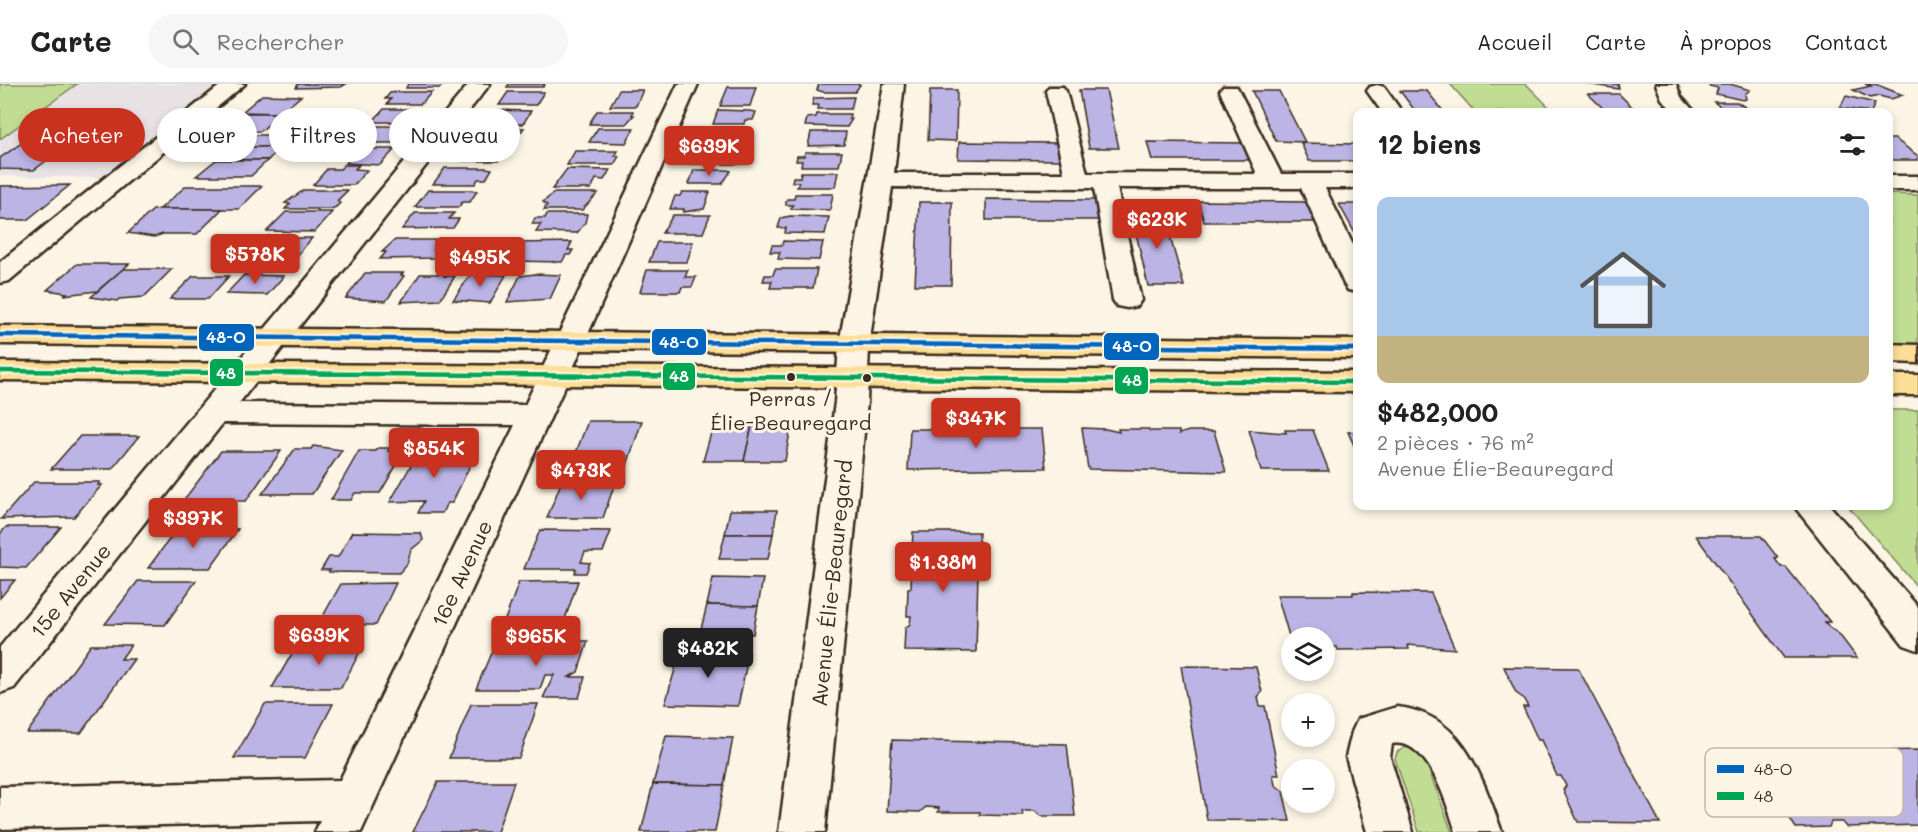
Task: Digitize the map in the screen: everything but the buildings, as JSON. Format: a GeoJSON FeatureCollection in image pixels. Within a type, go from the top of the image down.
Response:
{"type":"FeatureCollection","features":[{"type":"Feature","properties":{"kind":"main road"},"geometry":{"type":"LineString","coordinates":[[0,335],[1353,349]]}},
{"type":"Feature","properties":{"kind":"main road"},"geometry":{"type":"LineString","coordinates":[[1893,353],[1918,354]]}},
{"type":"Feature","properties":{"kind":"main road"},"geometry":{"type":"LineString","coordinates":[[0,371],[554,378],[1353,382]]}},
{"type":"Feature","properties":{"kind":"main road"},"geometry":{"type":"LineString","coordinates":[[1893,385],[1918,385]]}},
{"type":"Feature","properties":{"kind":"street"},"geometry":{"type":"LineString","coordinates":[[0,275],[235,84]]}},
{"type":"Feature","properties":{"kind":"street","name":"15e Avenue"},"geometry":{"type":"LineString","coordinates":[[0,676],[480,84]]}},
{"type":"Feature","properties":{"kind":"street","name":"16e Avenue"},"geometry":{"type":"LineString","coordinates":[[346,816],[554,378],[688,84]]}},
{"type":"Feature","properties":{"kind":"street","name":"Avenue Élie-Beauregard"},"geometry":{"type":"LineString","coordinates":[[802,832],[853,379],[854,345],[894,84]]}},
{"type":"Feature","properties":{"kind":"street"},"geometry":{"type":"LineString","coordinates":[[1666,84],[1672,99],[1681,108]]}},
{"type":"Feature","properties":{"kind":"street"},"geometry":{"type":"LineString","coordinates":[[1056,91],[1077,180]]}},
{"type":"Feature","properties":{"kind":"street"},"geometry":{"type":"LineString","coordinates":[[1230,92],[1272,180]]}},
{"type":"Feature","properties":{"kind":"street"},"geometry":{"type":"LineString","coordinates":[[1377,92],[1389,108]]}},
{"type":"Feature","properties":{"kind":"street"},"geometry":{"type":"LineString","coordinates":[[881,180],[1353,181]]}},
{"type":"Feature","properties":{"kind":"street"},"geometry":{"type":"LineString","coordinates":[[1104,180],[1126,300]]}},
{"type":"Feature","properties":{"kind":"street"},"geometry":{"type":"LineString","coordinates":[[1309,180],[1353,273]]}},
{"type":"Feature","properties":{"kind":"street"},"geometry":{"type":"LineString","coordinates":[[1893,183],[1918,183]]}},
{"type":"Feature","properties":{"kind":"street"},"geometry":{"type":"LineString","coordinates":[[213,413],[535,415]]}},
{"type":"Feature","properties":{"kind":"street"},"geometry":{"type":"LineString","coordinates":[[1814,510],[1918,634]]}},
{"type":"Feature","properties":{"kind":"street"},"geometry":{"type":"LineString","coordinates":[[1390,832],[1368,757],[1373,732],[1398,724],[1433,737],[1454,766],[1479,832]]}},
{"type":"Feature","properties":{"kind":"street"},"geometry":{"type":"LineString","coordinates":[[0,808],[346,816]]}},
{"type":"Feature","properties":{"kind":"shaded area"},"geometry":{"type":"Polygon","coordinates":[[[77,84],[232,84],[202,108],[157,108],[157,145],[145,154],[145,108],[43,108],[77,84]]]}},
{"type":"Feature","properties":{"kind":"shaded area"},"geometry":{"type":"Polygon","coordinates":[[[18,126],[18,162],[136,162],[116,178],[0,176],[0,139],[18,126]]]}},
{"type":"Feature","properties":{"kind":"green space"},"geometry":{"type":"Polygon","coordinates":[[[0,84],[77,84],[43,108],[18,108],[18,126],[0,139],[0,84]]]}},
{"type":"Feature","properties":{"kind":"green space"},"geometry":{"type":"Polygon","coordinates":[[[1450,84],[1526,84],[1550,108],[1471,108],[1450,84]]]}},
{"type":"Feature","properties":{"kind":"green space"},"geometry":{"type":"Polygon","coordinates":[[[1893,194],[1918,195],[1918,354],[1893,353],[1893,194]]]}},
{"type":"Feature","properties":{"kind":"green space"},"geometry":{"type":"Polygon","coordinates":[[[1893,410],[1918,410],[1918,588],[1851,510],[1893,510],[1893,410]]]}},
{"type":"Feature","properties":{"kind":"green space"},"geometry":{"type":"Polygon","coordinates":[[[1406,747],[1418,751],[1424,757],[1452,832],[1419,832],[1395,759],[1397,752],[1406,747]]]}},
{"type":"Feature","properties":{"kind":"transit line","name":"48-O"},"geometry":{"type":"LineString","coordinates":[[0,335],[1353,349]]}},
{"type":"Feature","properties":{"kind":"transit line","name":"48"},"geometry":{"type":"LineString","coordinates":[[0,371],[1353,382]]}},
{"type":"Feature","properties":{"kind":"place","name":"Perras / Élie-Beauregard"},"geometry":{"type":"Point","coordinates":[791,377]}}]}
